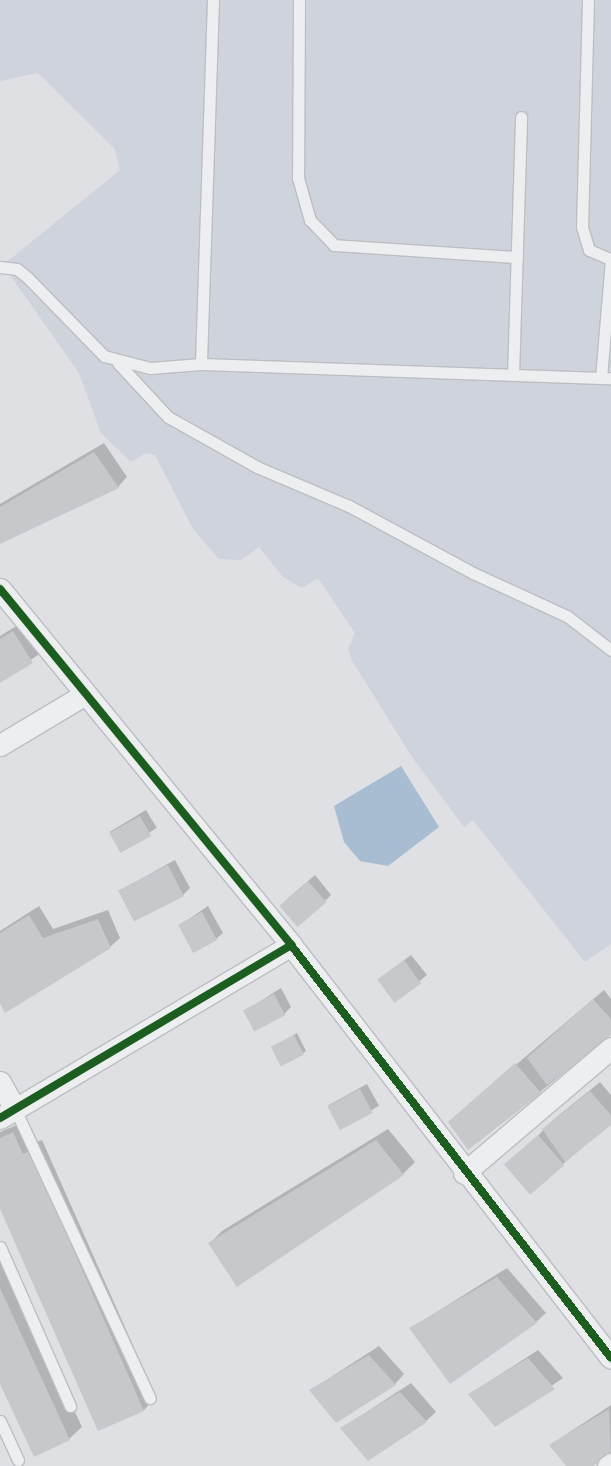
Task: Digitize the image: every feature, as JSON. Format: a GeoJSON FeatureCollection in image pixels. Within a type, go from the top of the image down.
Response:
{"type":"FeatureCollection","features":[{"type":"Feature","properties":{"kind":"street"},"geometry":{"type":"LineString","coordinates":[[0,589],[84,695],[291,945],[464,1173],[611,1358]]}},
{"type":"Feature","properties":{"kind":"street"},"geometry":{"type":"LineString","coordinates":[[0,745],[84,695]]}},
{"type":"Feature","properties":{"kind":"street"},"geometry":{"type":"LineString","coordinates":[[0,1082],[8,1113],[291,945]]}},
{"type":"Feature","properties":{"kind":"street"},"geometry":{"type":"LineString","coordinates":[[464,1173],[611,1048]]}},
{"type":"Feature","properties":{"kind":"lane"},"geometry":{"type":"LineString","coordinates":[[201,364],[213,0]]}},
{"type":"Feature","properties":{"kind":"lane"},"geometry":{"type":"LineString","coordinates":[[299,0],[298,178],[310,220],[334,245],[517,257]]}},
{"type":"Feature","properties":{"kind":"lane"},"geometry":{"type":"LineString","coordinates":[[1,266],[17,269],[104,356],[118,363],[150,368],[201,364],[606,378],[611,259],[589,250],[582,227],[588,0]]}},
{"type":"Feature","properties":{"kind":"lane"},"geometry":{"type":"LineString","coordinates":[[513,375],[521,116]]}},
{"type":"Feature","properties":{"kind":"lane"},"geometry":{"type":"LineString","coordinates":[[118,363],[168,417],[257,466],[349,506],[473,573],[567,616],[611,650]]}},
{"type":"Feature","properties":{"kind":"lane"},"geometry":{"type":"LineString","coordinates":[[8,1113],[150,1398]]}},
{"type":"Feature","properties":{"kind":"lane"},"geometry":{"type":"LineString","coordinates":[[0,1248],[70,1406]]}},
{"type":"Feature","properties":{"kind":"lane"},"geometry":{"type":"LineString","coordinates":[[0,1421],[18,1460]]}},
{"type":"Feature","properties":{"kind":"shaded area"},"geometry":{"type":"Polygon","coordinates":[[[0,0],[611,0],[611,944],[585,962],[473,820],[464,827],[412,757],[351,659],[348,649],[355,633],[318,578],[302,588],[283,577],[259,547],[241,560],[219,559],[193,529],[155,455],[146,453],[131,462],[101,433],[79,373],[3,265],[120,170],[115,149],[38,73],[0,81],[0,0]]]}},
{"type":"Feature","properties":{"kind":"water"},"geometry":{"type":"Polygon","coordinates":[[[401,766],[439,827],[388,866],[360,861],[344,842],[334,806],[401,766]]]}},
{"type":"Feature","properties":{"kind":"building"},"geometry":{"type":"Polygon","coordinates":[[[94,452],[119,488],[0,544],[0,507],[94,452]]]}},
{"type":"Feature","properties":{"kind":"building"},"geometry":{"type":"Polygon","coordinates":[[[13,631],[33,663],[0,683],[0,639],[13,631]]]}},
{"type":"Feature","properties":{"kind":"building"},"geometry":{"type":"Polygon","coordinates":[[[140,816],[151,836],[121,853],[109,833],[140,816]]]}},
{"type":"Feature","properties":{"kind":"building"},"geometry":{"type":"Polygon","coordinates":[[[168,865],[184,896],[134,922],[118,890],[168,865]]]}},
{"type":"Feature","properties":{"kind":"building"},"geometry":{"type":"Polygon","coordinates":[[[308,881],[326,902],[298,927],[279,906],[308,881]]]}},
{"type":"Feature","properties":{"kind":"building"},"geometry":{"type":"Polygon","coordinates":[[[202,912],[217,940],[193,953],[178,925],[202,912]]]}},
{"type":"Feature","properties":{"kind":"building"},"geometry":{"type":"Polygon","coordinates":[[[29,915],[43,938],[98,919],[111,948],[5,1013],[0,1003],[0,933],[29,915]]]}},
{"type":"Feature","properties":{"kind":"building"},"geometry":{"type":"Polygon","coordinates":[[[404,960],[421,983],[394,1003],[377,979],[404,960]]]}},
{"type":"Feature","properties":{"kind":"building"},"geometry":{"type":"Polygon","coordinates":[[[274,994],[285,1015],[254,1032],[243,1010],[274,994]]]}},
{"type":"Feature","properties":{"kind":"building"},"geometry":{"type":"Polygon","coordinates":[[[593,999],[611,1019],[611,1035],[547,1085],[527,1058],[593,999]]]}},
{"type":"Feature","properties":{"kind":"building"},"geometry":{"type":"Polygon","coordinates":[[[294,1035],[304,1055],[281,1066],[271,1047],[294,1035]]]}},
{"type":"Feature","properties":{"kind":"building"},"geometry":{"type":"Polygon","coordinates":[[[515,1063],[541,1093],[468,1150],[448,1122],[515,1063]]]}},
{"type":"Feature","properties":{"kind":"building"},"geometry":{"type":"Polygon","coordinates":[[[360,1089],[373,1113],[340,1130],[327,1106],[360,1089]]]}},
{"type":"Feature","properties":{"kind":"building"},"geometry":{"type":"Polygon","coordinates":[[[590,1091],[611,1115],[611,1125],[565,1162],[542,1129],[590,1091]]]}},
{"type":"Feature","properties":{"kind":"building"},"geometry":{"type":"Polygon","coordinates":[[[13,1132],[23,1154],[30,1151],[144,1411],[98,1431],[0,1209],[0,1138],[13,1132]]]}},
{"type":"Feature","properties":{"kind":"building"},"geometry":{"type":"Polygon","coordinates":[[[538,1135],[564,1165],[530,1195],[504,1165],[538,1135]]]}},
{"type":"Feature","properties":{"kind":"building"},"geometry":{"type":"Polygon","coordinates":[[[376,1140],[404,1175],[237,1287],[208,1243],[376,1140]]]}},
{"type":"Feature","properties":{"kind":"building"},"geometry":{"type":"Polygon","coordinates":[[[497,1277],[537,1323],[450,1384],[409,1328],[497,1277]]]}},
{"type":"Feature","properties":{"kind":"building"},"geometry":{"type":"Polygon","coordinates":[[[0,1288],[70,1440],[34,1457],[0,1384],[0,1288]]]}},
{"type":"Feature","properties":{"kind":"building"},"geometry":{"type":"Polygon","coordinates":[[[369,1355],[396,1385],[336,1423],[309,1390],[369,1355]]]}},
{"type":"Feature","properties":{"kind":"building"},"geometry":{"type":"Polygon","coordinates":[[[528,1358],[555,1389],[495,1427],[468,1394],[528,1358]]]}},
{"type":"Feature","properties":{"kind":"building"},"geometry":{"type":"Polygon","coordinates":[[[400,1392],[427,1422],[368,1461],[340,1428],[400,1392]]]}},
{"type":"Feature","properties":{"kind":"building"},"geometry":{"type":"Polygon","coordinates":[[[609,1409],[611,1455],[593,1466],[566,1466],[549,1445],[609,1409]]]}},
{"type":"Feature","properties":{"kind":"cycle path"},"geometry":{"type":"LineString","coordinates":[[0,589],[291,945],[611,1358]]}},
{"type":"Feature","properties":{"kind":"cycle path"},"geometry":{"type":"LineString","coordinates":[[0,1118],[291,945]]}}]}
